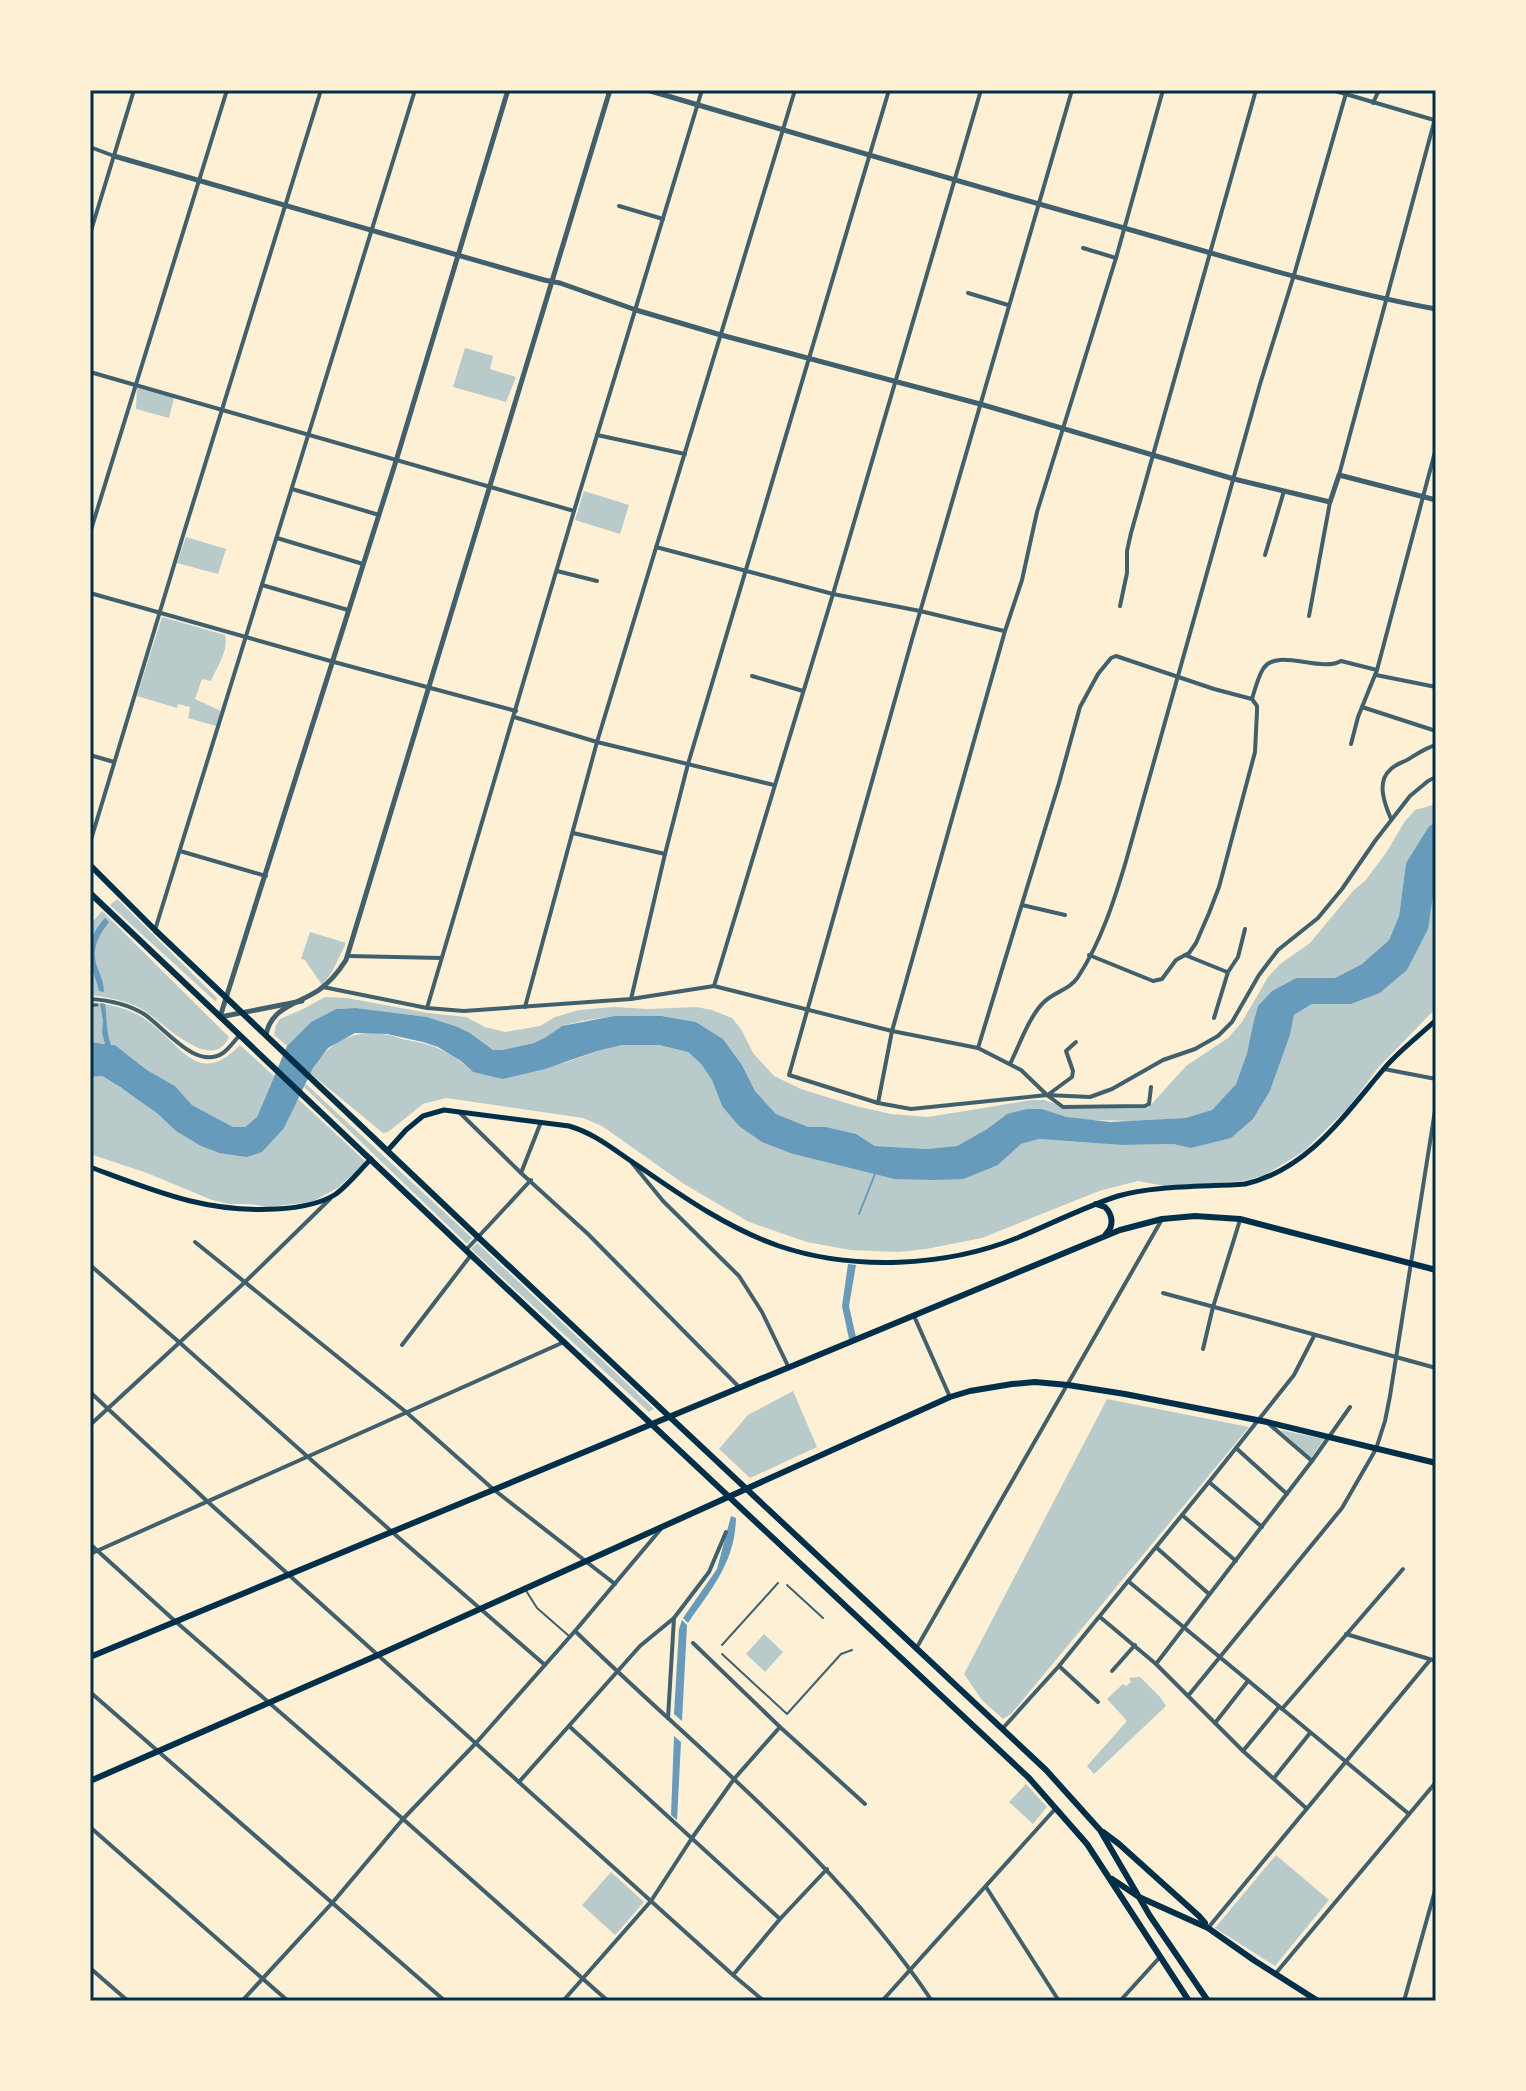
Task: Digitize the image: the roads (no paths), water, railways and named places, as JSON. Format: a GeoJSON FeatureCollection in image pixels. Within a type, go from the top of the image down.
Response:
{"type":"FeatureCollection","features":[{"type":"Feature","properties":{"kind":"main road"},"geometry":{"type":"LineString","coordinates":[[90,865],[478,1237],[1003,1728],[1100,1830],[1199,1916],[1208,1928]]}},
{"type":"Feature","properties":{"kind":"main road"},"geometry":{"type":"LineString","coordinates":[[104,906],[112,902],[117,892]]}},
{"type":"Feature","properties":{"kind":"main road"},"geometry":{"type":"LineString","coordinates":[[90,893],[1029,1778],[1087,1844],[1189,2001]]}},
{"type":"Feature","properties":{"kind":"main road"},"geometry":{"type":"LineString","coordinates":[[388,1150],[423,1116],[444,1110],[569,1126],[588,1132],[681,1195],[738,1229],[782,1247],[861,1262],[900,1263],[954,1256],[1014,1239],[1096,1204],[1133,1193],[1245,1184],[1285,1169],[1306,1154],[1353,1108],[1384,1069],[1436,1020]]}},
{"type":"Feature","properties":{"kind":"main road"},"geometry":{"type":"LineString","coordinates":[[90,1167],[179,1199],[240,1210],[313,1204],[335,1195],[371,1159]]}},
{"type":"Feature","properties":{"kind":"main road"},"geometry":{"type":"LineString","coordinates":[[1096,1204],[1105,1207],[1111,1217],[1110,1230],[1103,1238]]}},
{"type":"Feature","properties":{"kind":"main road"},"geometry":{"type":"LineString","coordinates":[[90,1657],[1120,1230],[1162,1219],[1195,1216],[1240,1219],[1436,1270]]}},
{"type":"Feature","properties":{"kind":"main road"},"geometry":{"type":"LineString","coordinates":[[90,1781],[950,1397],[970,1391],[1035,1382],[1068,1385],[1258,1420],[1436,1463]]}},
{"type":"Feature","properties":{"kind":"main road"},"geometry":{"type":"LineString","coordinates":[[1100,1830],[1139,1897],[1208,2001]]}},
{"type":"Feature","properties":{"kind":"main road"},"geometry":{"type":"LineString","coordinates":[[1109,1877],[1139,1897],[1208,1928],[1318,2001]]}},
{"type":"Feature","properties":{"kind":"street"},"geometry":{"type":"LineString","coordinates":[[90,234],[134,90]]}},
{"type":"Feature","properties":{"kind":"street"},"geometry":{"type":"LineString","coordinates":[[90,533],[227,90]]}},
{"type":"Feature","properties":{"kind":"street"},"geometry":{"type":"LineString","coordinates":[[90,843],[321,90]]}},
{"type":"Feature","properties":{"kind":"street"},"geometry":{"type":"LineString","coordinates":[[155,930],[415,90]]}},
{"type":"Feature","properties":{"kind":"street"},"geometry":{"type":"LineString","coordinates":[[302,1001],[220,1017],[350,611],[508,90]]}},
{"type":"Feature","properties":{"kind":"street"},"geometry":{"type":"LineString","coordinates":[[268,1038],[268,1026],[274,1016],[323,987],[340,970],[348,956],[610,90]]}},
{"type":"Feature","properties":{"kind":"street"},"geometry":{"type":"LineString","coordinates":[[647,90],[1210,253],[1386,300],[1436,309]]}},
{"type":"Feature","properties":{"kind":"street"},"geometry":{"type":"LineString","coordinates":[[427,1008],[702,90]]}},
{"type":"Feature","properties":{"kind":"street"},"geometry":{"type":"LineString","coordinates":[[525,1007],[597,742],[795,90]]}},
{"type":"Feature","properties":{"kind":"street"},"geometry":{"type":"LineString","coordinates":[[631,999],[688,764],[889,90]]}},
{"type":"Feature","properties":{"kind":"street"},"geometry":{"type":"LineString","coordinates":[[714,986],[981,90]]}},
{"type":"Feature","properties":{"kind":"street"},"geometry":{"type":"LineString","coordinates":[[1072,90],[789,1075],[878,1103],[911,1109],[1047,1095],[1090,1097],[1112,1089],[1163,1060],[1195,1049],[1218,1036],[1232,1022],[1259,975],[1278,950],[1318,918],[1391,819],[1419,788],[1436,777]]}},
{"type":"Feature","properties":{"kind":"street"},"geometry":{"type":"LineString","coordinates":[[878,1103],[892,1031],[1022,580],[1037,512],[1116,258],[1163,90]]}},
{"type":"Feature","properties":{"kind":"street"},"geometry":{"type":"LineString","coordinates":[[1120,606],[1131,533],[1256,90]]}},
{"type":"Feature","properties":{"kind":"street"},"geometry":{"type":"LineString","coordinates":[[1309,616],[1330,502],[1436,119],[1332,90]]}},
{"type":"Feature","properties":{"kind":"street"},"geometry":{"type":"LineString","coordinates":[[1373,103],[1379,90]]}},
{"type":"Feature","properties":{"kind":"street"},"geometry":{"type":"LineString","coordinates":[[1010,1064],[1037,1010],[1073,983],[1108,918],[1346,92]]}},
{"type":"Feature","properties":{"kind":"street"},"geometry":{"type":"LineString","coordinates":[[90,147],[552,281],[721,335],[980,404],[1234,479],[1330,502]]}},
{"type":"Feature","properties":{"kind":"street"},"geometry":{"type":"LineString","coordinates":[[619,206],[663,219]]}},
{"type":"Feature","properties":{"kind":"street"},"geometry":{"type":"LineString","coordinates":[[1083,248],[1116,258]]}},
{"type":"Feature","properties":{"kind":"street"},"geometry":{"type":"LineString","coordinates":[[968,293],[1008,306]]}},
{"type":"Feature","properties":{"kind":"street"},"geometry":{"type":"LineString","coordinates":[[90,372],[574,511]]}},
{"type":"Feature","properties":{"kind":"street"},"geometry":{"type":"LineString","coordinates":[[597,435],[686,454]]}},
{"type":"Feature","properties":{"kind":"street"},"geometry":{"type":"LineString","coordinates":[[1351,744],[1376,673],[1436,448]]}},
{"type":"Feature","properties":{"kind":"street"},"geometry":{"type":"LineString","coordinates":[[1339,475],[1436,500]]}},
{"type":"Feature","properties":{"kind":"street"},"geometry":{"type":"LineString","coordinates":[[292,489],[379,515]]}},
{"type":"Feature","properties":{"kind":"street"},"geometry":{"type":"LineString","coordinates":[[1265,555],[1284,491]]}},
{"type":"Feature","properties":{"kind":"street"},"geometry":{"type":"LineString","coordinates":[[277,538],[364,564]]}},
{"type":"Feature","properties":{"kind":"street"},"geometry":{"type":"LineString","coordinates":[[656,547],[833,594],[1005,631]]}},
{"type":"Feature","properties":{"kind":"street"},"geometry":{"type":"LineString","coordinates":[[557,571],[597,581]]}},
{"type":"Feature","properties":{"kind":"street"},"geometry":{"type":"LineString","coordinates":[[262,585],[350,611]]}},
{"type":"Feature","properties":{"kind":"street"},"geometry":{"type":"LineString","coordinates":[[90,593],[429,688],[597,742],[774,785]]}},
{"type":"Feature","properties":{"kind":"street"},"geometry":{"type":"LineString","coordinates":[[978,1048],[1080,707],[1098,674],[1116,656],[1252,699]]}},
{"type":"Feature","properties":{"kind":"street"},"geometry":{"type":"LineString","coordinates":[[1089,955],[1153,981],[1165,976],[1176,960],[1196,943],[1219,887],[1255,752],[1257,711],[1252,699],[1263,668],[1271,661],[1329,664],[1341,661],[1436,687]]}},
{"type":"Feature","properties":{"kind":"street"},"geometry":{"type":"LineString","coordinates":[[752,676],[803,691]]}},
{"type":"Feature","properties":{"kind":"street"},"geometry":{"type":"LineString","coordinates":[[1362,707],[1436,731]]}},
{"type":"Feature","properties":{"kind":"street"},"geometry":{"type":"LineString","coordinates":[[1391,819],[1382,788],[1386,774],[1418,752],[1436,745]]}},
{"type":"Feature","properties":{"kind":"street"},"geometry":{"type":"LineString","coordinates":[[90,755],[114,762]]}},
{"type":"Feature","properties":{"kind":"street"},"geometry":{"type":"LineString","coordinates":[[572,833],[665,854]]}},
{"type":"Feature","properties":{"kind":"street"},"geometry":{"type":"LineString","coordinates":[[180,851],[266,876]]}},
{"type":"Feature","properties":{"kind":"street"},"geometry":{"type":"LineString","coordinates":[[1022,905],[1065,915]]}},
{"type":"Feature","properties":{"kind":"street"},"geometry":{"type":"LineString","coordinates":[[1214,1018],[1245,929]]}},
{"type":"Feature","properties":{"kind":"street"},"geometry":{"type":"LineString","coordinates":[[1185,955],[1228,972]]}},
{"type":"Feature","properties":{"kind":"street"},"geometry":{"type":"LineString","coordinates":[[348,956],[441,958]]}},
{"type":"Feature","properties":{"kind":"street"},"geometry":{"type":"LineString","coordinates":[[323,987],[427,1008],[484,1011],[631,999],[714,986],[892,1031],[978,1048],[1021,1070],[1063,1107],[1145,1106],[1149,1104],[1151,1087]]}},
{"type":"Feature","properties":{"kind":"street"},"geometry":{"type":"LineString","coordinates":[[93,1002],[109,1001],[136,1010],[201,1058],[211,1058],[224,1052],[240,1035]]}},
{"type":"Feature","properties":{"kind":"street"},"geometry":{"type":"LineString","coordinates":[[1047,1095],[1072,1077],[1066,1051],[1076,1042]]}},
{"type":"Feature","properties":{"kind":"street"},"geometry":{"type":"LineString","coordinates":[[1384,1069],[1436,1079]]}},
{"type":"Feature","properties":{"kind":"street"},"geometry":{"type":"LineString","coordinates":[[1188,1696],[1342,1508],[1376,1449],[1385,1421],[1396,1358],[1436,1104]]}},
{"type":"Feature","properties":{"kind":"street"},"geometry":{"type":"LineString","coordinates":[[458,1110],[588,1234],[741,1388]]}},
{"type":"Feature","properties":{"kind":"street"},"geometry":{"type":"LineString","coordinates":[[521,1173],[541,1122]]}},
{"type":"Feature","properties":{"kind":"street"},"geometry":{"type":"LineString","coordinates":[[630,1161],[663,1201],[739,1276],[762,1312],[789,1369]]}},
{"type":"Feature","properties":{"kind":"street"},"geometry":{"type":"LineString","coordinates":[[402,1345],[478,1237],[531,1180]]}},
{"type":"Feature","properties":{"kind":"street"},"geometry":{"type":"LineString","coordinates":[[90,1425],[335,1195]]}},
{"type":"Feature","properties":{"kind":"street"},"geometry":{"type":"LineString","coordinates":[[916,1649],[1162,1219]]}},
{"type":"Feature","properties":{"kind":"street"},"geometry":{"type":"LineString","coordinates":[[1203,1349],[1240,1219]]}},
{"type":"Feature","properties":{"kind":"street"},"geometry":{"type":"LineString","coordinates":[[195,1242],[406,1412],[493,1489],[615,1584]]}},
{"type":"Feature","properties":{"kind":"street"},"geometry":{"type":"LineString","coordinates":[[90,1265],[545,1665]]}},
{"type":"Feature","properties":{"kind":"street"},"geometry":{"type":"LineString","coordinates":[[1163,1293],[1436,1368]]}},
{"type":"Feature","properties":{"kind":"street"},"geometry":{"type":"LineString","coordinates":[[914,1316],[950,1397]]}},
{"type":"Feature","properties":{"kind":"street"},"geometry":{"type":"LineString","coordinates":[[1003,1728],[1059,1666],[1294,1375],[1314,1336]]}},
{"type":"Feature","properties":{"kind":"street"},"geometry":{"type":"LineString","coordinates":[[90,1554],[564,1342]]}},
{"type":"Feature","properties":{"kind":"street"},"geometry":{"type":"LineString","coordinates":[[90,1392],[208,1502],[764,2001]]}},
{"type":"Feature","properties":{"kind":"street"},"geometry":{"type":"LineString","coordinates":[[1156,1664],[1350,1407]]}},
{"type":"Feature","properties":{"kind":"street"},"geometry":{"type":"LineString","coordinates":[[1267,1422],[1312,1461]]}},
{"type":"Feature","properties":{"kind":"street"},"geometry":{"type":"LineString","coordinates":[[1236,1448],[1287,1494]]}},
{"type":"Feature","properties":{"kind":"street"},"geometry":{"type":"LineString","coordinates":[[1209,1482],[1262,1527]]}},
{"type":"Feature","properties":{"kind":"street"},"geometry":{"type":"LineString","coordinates":[[1182,1515],[1236,1561]]}},
{"type":"Feature","properties":{"kind":"street"},"geometry":{"type":"LineString","coordinates":[[242,2001],[333,1902],[403,1819],[476,1743],[662,1528]]}},
{"type":"Feature","properties":{"kind":"street"},"geometry":{"type":"LineString","coordinates":[[519,1782],[640,1646],[676,1616],[713,1565],[726,1532]]}},
{"type":"Feature","properties":{"kind":"street"},"geometry":{"type":"LineString","coordinates":[[90,1544],[608,2001]]}},
{"type":"Feature","properties":{"kind":"street"},"geometry":{"type":"LineString","coordinates":[[1156,1548],[1209,1594]]}},
{"type":"Feature","properties":{"kind":"street"},"geometry":{"type":"LineString","coordinates":[[1243,1751],[1403,1569]]}},
{"type":"Feature","properties":{"kind":"street"},"geometry":{"type":"LineString","coordinates":[[1128,1581],[1409,1814]]}},
{"type":"Feature","properties":{"kind":"street"},"geometry":{"type":"LineString","coordinates":[[670,1720],[676,1616]]}},
{"type":"Feature","properties":{"kind":"street"},"geometry":{"type":"LineString","coordinates":[[1100,1616],[1156,1664],[1243,1751],[1306,1808]]}},
{"type":"Feature","properties":{"kind":"street"},"geometry":{"type":"LineString","coordinates":[[575,1631],[827,1869],[911,1969],[932,2001]]}},
{"type":"Feature","properties":{"kind":"street"},"geometry":{"type":"LineString","coordinates":[[1208,1928],[1433,1661],[1346,1634]]}},
{"type":"Feature","properties":{"kind":"street"},"geometry":{"type":"LineString","coordinates":[[693,1643],[865,1804]]}},
{"type":"Feature","properties":{"kind":"street"},"geometry":{"type":"LineString","coordinates":[[1112,1671],[1135,1645]]}},
{"type":"Feature","properties":{"kind":"street"},"geometry":{"type":"LineString","coordinates":[[1059,1666],[1098,1702]]}},
{"type":"Feature","properties":{"kind":"street"},"geometry":{"type":"LineString","coordinates":[[1215,1723],[1248,1681]]}},
{"type":"Feature","properties":{"kind":"street"},"geometry":{"type":"LineString","coordinates":[[90,1692],[445,2001]]}},
{"type":"Feature","properties":{"kind":"street"},"geometry":{"type":"LineString","coordinates":[[569,1726],[780,1919]]}},
{"type":"Feature","properties":{"kind":"street"},"geometry":{"type":"LineString","coordinates":[[563,2001],[651,1901],[734,1779],[780,1727]]}},
{"type":"Feature","properties":{"kind":"street"},"geometry":{"type":"LineString","coordinates":[[1274,1778],[1310,1733]]}},
{"type":"Feature","properties":{"kind":"street"},"geometry":{"type":"LineString","coordinates":[[1275,1974],[1436,1782]]}},
{"type":"Feature","properties":{"kind":"street"},"geometry":{"type":"LineString","coordinates":[[882,2001],[1056,1808]]}},
{"type":"Feature","properties":{"kind":"street"},"geometry":{"type":"LineString","coordinates":[[90,1827],[288,2001]]}},
{"type":"Feature","properties":{"kind":"street"},"geometry":{"type":"LineString","coordinates":[[733,1975],[827,1869]]}},
{"type":"Feature","properties":{"kind":"street"},"geometry":{"type":"LineString","coordinates":[[986,1887],[1059,2001]]}},
{"type":"Feature","properties":{"kind":"street"},"geometry":{"type":"LineString","coordinates":[[1404,2001],[1436,1887]]}},
{"type":"Feature","properties":{"kind":"street"},"geometry":{"type":"LineString","coordinates":[[1429,1911],[1436,1912]]}},
{"type":"Feature","properties":{"kind":"street"},"geometry":{"type":"LineString","coordinates":[[1120,2001],[1160,1957]]}},
{"type":"Feature","properties":{"kind":"street"},"geometry":{"type":"LineString","coordinates":[[90,1968],[128,2001]]}},
{"type":"Feature","properties":{"kind":"lane"},"geometry":{"type":"LineString","coordinates":[[722,1645],[778,1583]]}},
{"type":"Feature","properties":{"kind":"lane"},"geometry":{"type":"LineString","coordinates":[[787,1585],[823,1618]]}},
{"type":"Feature","properties":{"kind":"lane"},"geometry":{"type":"LineString","coordinates":[[524,1588],[537,1608],[569,1636]]}},
{"type":"Feature","properties":{"kind":"lane"},"geometry":{"type":"LineString","coordinates":[[722,1654],[787,1714],[841,1654],[852,1650]]}},
{"type":"Feature","properties":{"kind":"water"},"geometry":{"type":"Polygon","coordinates":[[[1436,823],[1436,875],[1428,929],[1407,970],[1380,993],[1351,1004],[1312,1004],[1294,1015],[1270,1091],[1253,1119],[1231,1138],[1191,1148],[1173,1144],[1122,1145],[1039,1139],[1021,1144],[998,1165],[963,1179],[894,1179],[793,1154],[762,1142],[739,1126],[722,1106],[712,1080],[688,1052],[659,1045],[622,1045],[503,1079],[473,1072],[438,1047],[423,1042],[387,1034],[355,1033],[328,1048],[313,1068],[284,1128],[262,1152],[247,1157],[219,1153],[201,1146],[176,1131],[120,1087],[102,1076],[90,1077],[90,1042],[105,1044],[100,1003],[105,1004],[111,1045],[175,1086],[192,1105],[233,1127],[245,1127],[257,1117],[287,1046],[311,1022],[336,1009],[356,1008],[427,1017],[470,1033],[493,1050],[534,1043],[562,1026],[614,1016],[662,1016],[696,1022],[723,1039],[742,1065],[755,1091],[776,1114],[808,1127],[826,1127],[856,1134],[875,1146],[927,1149],[957,1146],[1007,1114],[1027,1109],[1110,1122],[1185,1118],[1212,1110],[1236,1084],[1258,1006],[1272,991],[1296,978],[1335,978],[1362,964],[1389,940],[1399,916],[1406,863],[1429,826],[1436,823]]]}},
{"type":"Feature","properties":{"kind":"water"},"geometry":{"type":"Polygon","coordinates":[[[105,918],[109,922],[99,937],[95,953],[104,992],[99,991],[89,953],[94,934],[105,918]]]}},
{"type":"Feature","properties":{"kind":"water"},"geometry":{"type":"Polygon","coordinates":[[[848,1264],[856,1265],[849,1306],[856,1337],[849,1339],[842,1306],[848,1264]]]}},
{"type":"Feature","properties":{"kind":"water"},"geometry":{"type":"Polygon","coordinates":[[[731,1516],[736,1518],[735,1534],[727,1561],[688,1623],[683,1618],[717,1569],[731,1516]]]}},
{"type":"Feature","properties":{"kind":"water"},"geometry":{"type":"Polygon","coordinates":[[[682,1620],[687,1625],[682,1721],[674,1714],[682,1620]]]}},
{"type":"Feature","properties":{"kind":"water"},"geometry":{"type":"Polygon","coordinates":[[[674,1736],[681,1742],[677,1820],[671,1815],[674,1736]]]}},
{"type":"Feature","properties":{"kind":"waterway"},"geometry":{"type":"LineString","coordinates":[[859,1214],[875,1174]]}}]}
